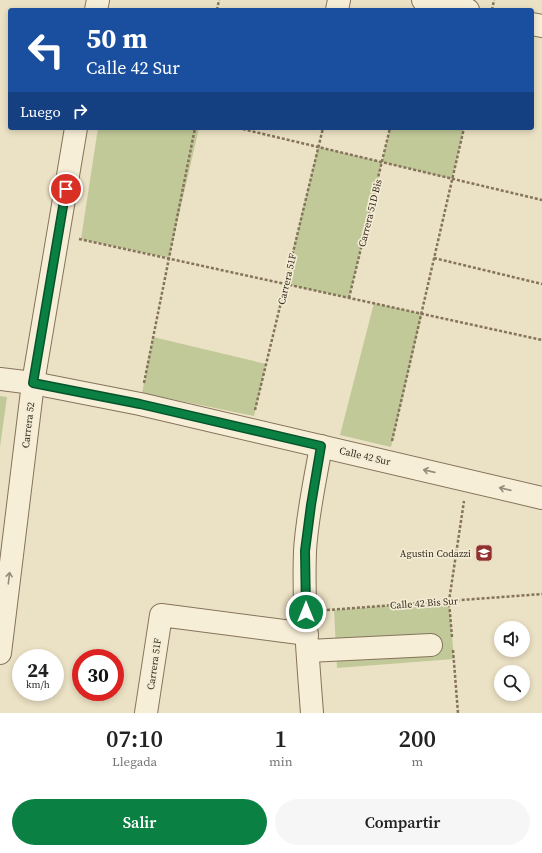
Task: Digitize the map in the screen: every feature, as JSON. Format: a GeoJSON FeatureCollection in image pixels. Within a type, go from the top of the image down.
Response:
{"type":"FeatureCollection","features":[{"type":"Feature","properties":{"kind":"street"},"geometry":{"type":"LineString","coordinates":[[423,0],[459,8]]}},
{"type":"Feature","properties":{"kind":"street","name":"Carrera 52"},"geometry":{"type":"LineString","coordinates":[[0,653],[33,383],[76,130]]}},
{"type":"Feature","properties":{"kind":"street","name":"Calle 42 Sur"},"geometry":{"type":"LineString","coordinates":[[0,379],[33,383],[140,404],[542,498]]}},
{"type":"Feature","properties":{"kind":"street"},"geometry":{"type":"LineString","coordinates":[[312,713],[307,643],[305,551],[321,446]]}},
{"type":"Feature","properties":{"kind":"street","name":"Carrera 51F"},"geometry":{"type":"LineString","coordinates":[[146,713],[161,615],[307,643]]}},
{"type":"Feature","properties":{"kind":"street"},"geometry":{"type":"LineString","coordinates":[[307,643],[431,645]]}},
{"type":"Feature","properties":{"kind":"path"},"geometry":{"type":"LineString","coordinates":[[140,404],[194,130]]}},
{"type":"Feature","properties":{"kind":"path"},"geometry":{"type":"LineString","coordinates":[[246,130],[542,200]]}},
{"type":"Feature","properties":{"kind":"path","name":"Carrera 51F"},"geometry":{"type":"LineString","coordinates":[[250,430],[322,130]]}},
{"type":"Feature","properties":{"kind":"path","name":"Carrera 51D Bis"},"geometry":{"type":"LineString","coordinates":[[349,298],[390,130]]}},
{"type":"Feature","properties":{"kind":"path"},"geometry":{"type":"LineString","coordinates":[[387,462],[464,130]]}},
{"type":"Feature","properties":{"kind":"path"},"geometry":{"type":"LineString","coordinates":[[58,234],[542,340]]}},
{"type":"Feature","properties":{"kind":"path"},"geometry":{"type":"LineString","coordinates":[[434,258],[542,284]]}},
{"type":"Feature","properties":{"kind":"path"},"geometry":{"type":"LineString","coordinates":[[458,713],[449,601],[467,480]]}},
{"type":"Feature","properties":{"kind":"path","name":"Calle 42 Bis Sur"},"geometry":{"type":"LineString","coordinates":[[306,612],[542,594]]}},
{"type":"Feature","properties":{"kind":"green space"},"geometry":{"type":"Polygon","coordinates":[[[98,130],[199,130],[169,258],[81,239],[98,130]]]}},
{"type":"Feature","properties":{"kind":"green space"},"geometry":{"type":"Polygon","coordinates":[[[390,130],[464,130],[452,179],[382,162],[390,130]]]}},
{"type":"Feature","properties":{"kind":"green space"},"geometry":{"type":"Polygon","coordinates":[[[318,147],[382,162],[349,298],[285,284],[318,147]]]}},
{"type":"Feature","properties":{"kind":"green space"},"geometry":{"type":"Polygon","coordinates":[[[374,303],[422,314],[391,447],[340,435],[374,303]]]}},
{"type":"Feature","properties":{"kind":"green space"},"geometry":{"type":"Polygon","coordinates":[[[153,337],[266,364],[254,416],[142,393],[153,337]]]}},
{"type":"Feature","properties":{"kind":"green space"},"geometry":{"type":"Polygon","coordinates":[[[0,396],[7,397],[0,447],[0,396]]]}},
{"type":"Feature","properties":{"kind":"green space"},"geometry":{"type":"Polygon","coordinates":[[[449,601],[454,659],[337,668],[334,610],[449,601]]]}},
{"type":"Feature","properties":{"kind":"place","name":"Agustin Codazzi"},"geometry":{"type":"Point","coordinates":[484,553]}},
{"type":"Feature","properties":{"kind":"route"},"geometry":{"type":"LineString","coordinates":[[66,189],[33,383],[140,404],[321,446],[305,551],[306,612]]}}]}
